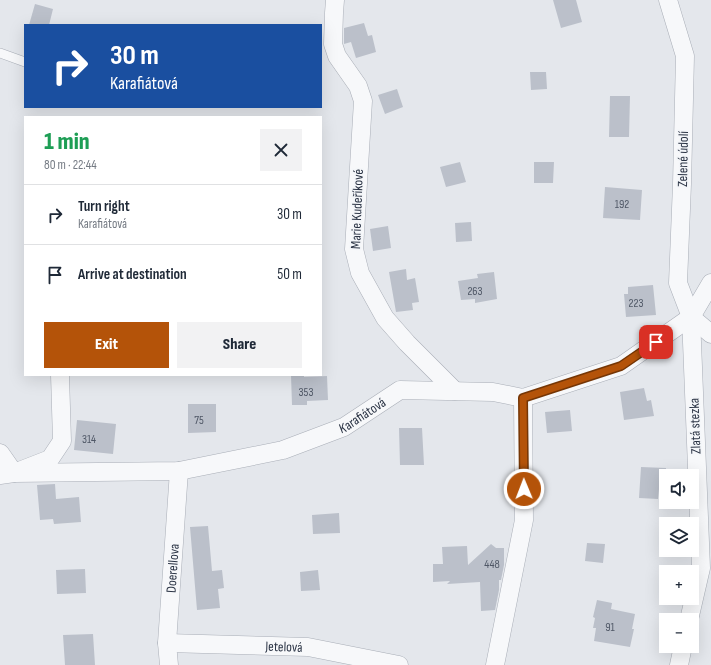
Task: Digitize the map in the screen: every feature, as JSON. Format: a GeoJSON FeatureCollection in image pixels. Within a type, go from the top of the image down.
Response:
{"type":"FeatureCollection","features":[{"type":"Feature","properties":{"kind":"street","name":"Marie Kudeříkové"},"geometry":{"type":"LineString","coordinates":[[336,0],[334,13],[334,44],[336,56],[358,86],[363,101],[354,249],[360,273],[385,318],[407,343],[455,391]]}},
{"type":"Feature","properties":{"kind":"street","name":"Zelené údolí"},"geometry":{"type":"LineString","coordinates":[[668,0],[685,56],[678,283],[691,317]]}},
{"type":"Feature","properties":{"kind":"street"},"geometry":{"type":"LineString","coordinates":[[711,283],[691,317],[711,334]]}},
{"type":"Feature","properties":{"kind":"street","name":"Karafiátová"},"geometry":{"type":"LineString","coordinates":[[7,474],[179,472],[283,450],[344,427],[400,390],[492,392],[523,398],[621,366],[691,317]]}},
{"type":"Feature","properties":{"kind":"street","name":"Zlatá stezka"},"geometry":{"type":"LineString","coordinates":[[691,317],[701,568],[691,613]]}},
{"type":"Feature","properties":{"kind":"street"},"geometry":{"type":"LineString","coordinates":[[0,453],[7,474],[50,459],[62,441],[60,376]]}},
{"type":"Feature","properties":{"kind":"street"},"geometry":{"type":"LineString","coordinates":[[495,665],[524,520],[523,398]]}},
{"type":"Feature","properties":{"kind":"street","name":"Doerellova"},"geometry":{"type":"LineString","coordinates":[[169,665],[167,644],[179,472]]}},
{"type":"Feature","properties":{"kind":"street","name":"Jetelová"},"geometry":{"type":"LineString","coordinates":[[167,644],[308,647],[399,665]]}},
{"type":"Feature","properties":{"kind":"street"},"geometry":{"type":"LineString","coordinates":[[679,665],[682,653]]}},
{"type":"Feature","properties":{"kind":"lane"},"geometry":{"type":"LineString","coordinates":[[0,53],[24,62]]}},
{"type":"Feature","properties":{"kind":"building"},"geometry":{"type":"Polygon","coordinates":[[[553,0],[576,0],[582,22],[561,28],[553,0]]]}},
{"type":"Feature","properties":{"kind":"building"},"geometry":{"type":"Polygon","coordinates":[[[35,4],[53,9],[49,24],[29,24],[35,4]]]}},
{"type":"Feature","properties":{"kind":"building"},"geometry":{"type":"Polygon","coordinates":[[[364,23],[368,36],[372,35],[376,52],[356,58],[351,42],[344,44],[344,28],[364,23]]]}},
{"type":"Feature","properties":{"kind":"building"},"geometry":{"type":"Polygon","coordinates":[[[530,72],[546,72],[547,89],[531,90],[530,72]]]}},
{"type":"Feature","properties":{"kind":"building"},"geometry":{"type":"Polygon","coordinates":[[[397,89],[403,107],[385,114],[378,95],[397,89]]]}},
{"type":"Feature","properties":{"kind":"building"},"geometry":{"type":"Polygon","coordinates":[[[610,96],[630,96],[629,137],[609,137],[610,96]]]}},
{"type":"Feature","properties":{"kind":"building"},"geometry":{"type":"Polygon","coordinates":[[[460,162],[466,182],[446,187],[440,167],[460,162]]]}},
{"type":"Feature","properties":{"kind":"building"},"geometry":{"type":"Polygon","coordinates":[[[534,162],[554,162],[553,183],[534,183],[534,162]]]}},
{"type":"Feature","properties":{"kind":"building"},"geometry":{"type":"Polygon","coordinates":[[[605,187],[642,190],[640,220],[603,218],[605,187]]]}},
{"type":"Feature","properties":{"kind":"building"},"geometry":{"type":"Polygon","coordinates":[[[471,222],[472,241],[456,242],[455,223],[471,222]]]}},
{"type":"Feature","properties":{"kind":"building"},"geometry":{"type":"Polygon","coordinates":[[[388,226],[391,248],[373,251],[370,229],[388,226]]]}},
{"type":"Feature","properties":{"kind":"building"},"geometry":{"type":"Polygon","coordinates":[[[406,269],[407,280],[415,278],[419,302],[412,303],[413,310],[396,312],[389,272],[406,269]]]}},
{"type":"Feature","properties":{"kind":"building"},"geometry":{"type":"Polygon","coordinates":[[[494,272],[497,299],[475,303],[475,299],[461,300],[458,281],[478,278],[477,274],[494,272]]]}},
{"type":"Feature","properties":{"kind":"building"},"geometry":{"type":"Polygon","coordinates":[[[653,285],[656,315],[626,317],[624,294],[628,294],[628,287],[653,285]]]}},
{"type":"Feature","properties":{"kind":"building"},"geometry":{"type":"Polygon","coordinates":[[[291,376],[327,376],[328,400],[307,401],[307,405],[292,405],[291,376]]]}},
{"type":"Feature","properties":{"kind":"building"},"geometry":{"type":"Polygon","coordinates":[[[644,388],[647,401],[651,400],[654,416],[624,420],[620,392],[644,388]]]}},
{"type":"Feature","properties":{"kind":"building"},"geometry":{"type":"Polygon","coordinates":[[[188,404],[216,404],[216,432],[188,433],[188,404]]]}},
{"type":"Feature","properties":{"kind":"building"},"geometry":{"type":"Polygon","coordinates":[[[570,410],[572,431],[547,433],[545,412],[570,410]]]}},
{"type":"Feature","properties":{"kind":"building"},"geometry":{"type":"Polygon","coordinates":[[[77,420],[116,424],[113,454],[74,450],[77,420]]]}},
{"type":"Feature","properties":{"kind":"building"},"geometry":{"type":"Polygon","coordinates":[[[399,428],[422,428],[424,465],[400,465],[399,428]]]}},
{"type":"Feature","properties":{"kind":"building"},"geometry":{"type":"Polygon","coordinates":[[[641,467],[666,468],[659,469],[658,499],[639,498],[641,467]]]}},
{"type":"Feature","properties":{"kind":"building"},"geometry":{"type":"Polygon","coordinates":[[[55,484],[56,499],[79,497],[81,522],[54,524],[53,519],[40,520],[37,485],[55,484]]]}},
{"type":"Feature","properties":{"kind":"building"},"geometry":{"type":"Polygon","coordinates":[[[339,513],[340,533],[313,534],[312,515],[339,513]]]}},
{"type":"Feature","properties":{"kind":"building"},"geometry":{"type":"Polygon","coordinates":[[[208,526],[212,571],[222,570],[224,588],[218,589],[220,608],[197,610],[190,527],[208,526]]]}},
{"type":"Feature","properties":{"kind":"building"},"geometry":{"type":"Polygon","coordinates":[[[587,543],[605,544],[603,563],[585,561],[587,543]]]}},
{"type":"Feature","properties":{"kind":"building"},"geometry":{"type":"Polygon","coordinates":[[[491,544],[496,548],[504,548],[504,565],[501,580],[499,580],[499,590],[495,610],[481,611],[480,582],[447,584],[450,581],[433,582],[433,564],[443,564],[442,547],[467,546],[468,565],[491,544]]]}},
{"type":"Feature","properties":{"kind":"building"},"geometry":{"type":"Polygon","coordinates":[[[85,569],[86,593],[57,594],[56,570],[85,569]]]}},
{"type":"Feature","properties":{"kind":"building"},"geometry":{"type":"Polygon","coordinates":[[[318,570],[320,590],[301,591],[300,572],[318,570]]]}},
{"type":"Feature","properties":{"kind":"building"},"geometry":{"type":"Polygon","coordinates":[[[597,600],[612,603],[611,609],[635,614],[632,629],[634,629],[630,647],[594,641],[596,628],[593,628],[595,618],[593,617],[597,600]]]}},
{"type":"Feature","properties":{"kind":"building"},"geometry":{"type":"Polygon","coordinates":[[[93,634],[95,665],[65,665],[63,635],[93,634]]]}},
{"type":"Feature","properties":{"kind":"route"},"geometry":{"type":"LineString","coordinates":[[524,489],[523,398],[621,366],[656,342]]}}]}
